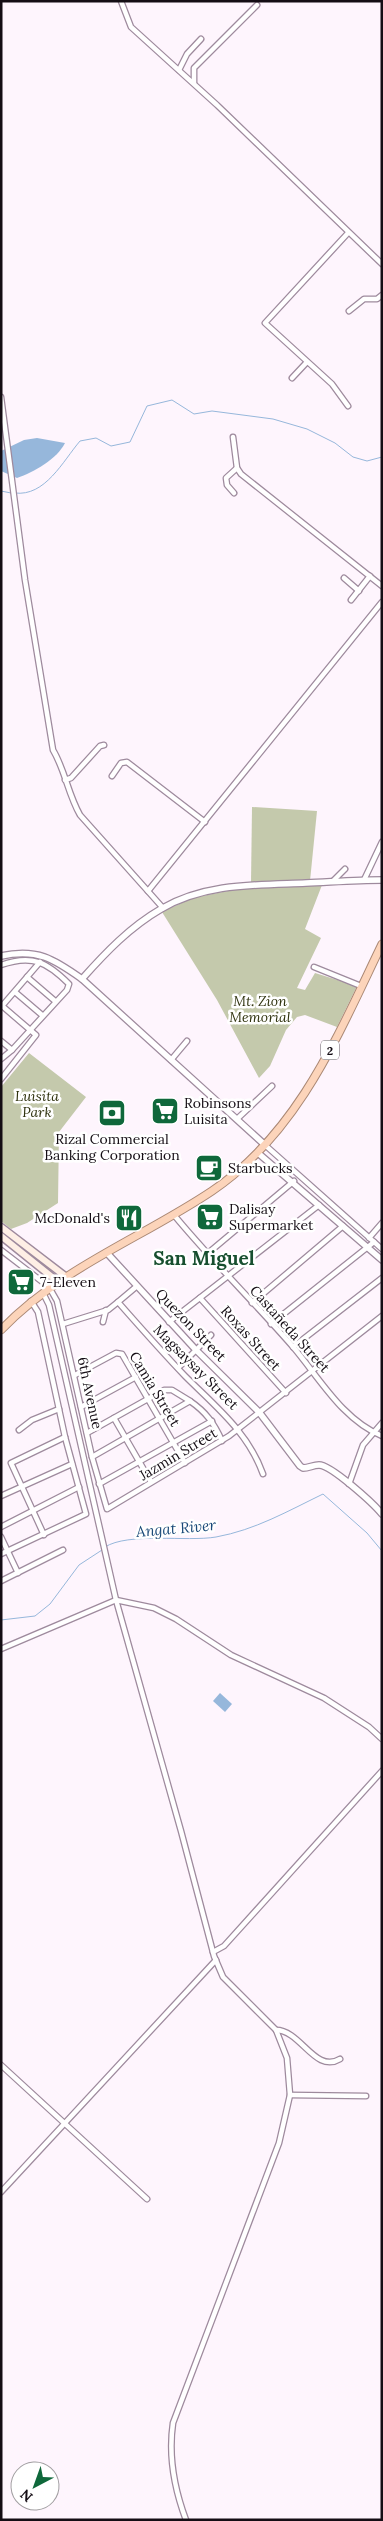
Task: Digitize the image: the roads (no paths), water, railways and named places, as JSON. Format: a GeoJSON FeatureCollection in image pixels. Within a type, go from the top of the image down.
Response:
{"type":"FeatureCollection","features":[{"type":"Feature","properties":{"kind":"highway","name":"2"},"geometry":{"type":"LineString","coordinates":[[1,1330],[31,1301],[57,1281],[174,1215],[213,1190],[262,1149],[310,1086],[382,944]]}},
{"type":"Feature","properties":{"kind":"main road"},"geometry":{"type":"LineString","coordinates":[[1,1227],[66,1276]]}},
{"type":"Feature","properties":{"kind":"main road"},"geometry":{"type":"LineString","coordinates":[[1,1236],[57,1281]]}},
{"type":"Feature","properties":{"kind":"street"},"geometry":{"type":"LineString","coordinates":[[121,1],[129,25],[194,83],[382,264]]}},
{"type":"Feature","properties":{"kind":"street"},"geometry":{"type":"LineString","coordinates":[[184,75],[193,70],[257,5]]}},
{"type":"Feature","properties":{"kind":"street"},"geometry":{"type":"LineString","coordinates":[[179,70],[186,54],[201,39]]}},
{"type":"Feature","properties":{"kind":"street"},"geometry":{"type":"LineString","coordinates":[[193,70],[194,83]]}},
{"type":"Feature","properties":{"kind":"street"},"geometry":{"type":"LineString","coordinates":[[348,233],[265,321],[267,326],[332,384],[348,406]]}},
{"type":"Feature","properties":{"kind":"street"},"geometry":{"type":"LineString","coordinates":[[349,311],[364,298],[378,299],[382,295]]}},
{"type":"Feature","properties":{"kind":"street"},"geometry":{"type":"LineString","coordinates":[[292,378],[307,362]]}},
{"type":"Feature","properties":{"kind":"street"},"geometry":{"type":"LineString","coordinates":[[1,397],[14,500],[42,690],[53,750],[59,759],[80,815],[163,908]]}},
{"type":"Feature","properties":{"kind":"street"},"geometry":{"type":"LineString","coordinates":[[233,437],[237,468],[241,474],[382,586]]}},
{"type":"Feature","properties":{"kind":"street"},"geometry":{"type":"LineString","coordinates":[[234,493],[227,485],[226,478],[237,468]]}},
{"type":"Feature","properties":{"kind":"street"},"geometry":{"type":"LineString","coordinates":[[351,600],[370,576]]}},
{"type":"Feature","properties":{"kind":"street"},"geometry":{"type":"LineString","coordinates":[[344,578],[359,591]]}},
{"type":"Feature","properties":{"kind":"street"},"geometry":{"type":"LineString","coordinates":[[148,891],[382,602]]}},
{"type":"Feature","properties":{"kind":"street"},"geometry":{"type":"LineString","coordinates":[[66,780],[71,778],[100,746],[104,745]]}},
{"type":"Feature","properties":{"kind":"street"},"geometry":{"type":"LineString","coordinates":[[112,776],[121,763],[127,762],[205,822]]}},
{"type":"Feature","properties":{"kind":"street"},"geometry":{"type":"LineString","coordinates":[[364,880],[382,842]]}},
{"type":"Feature","properties":{"kind":"street"},"geometry":{"type":"LineString","coordinates":[[332,882],[345,870]]}},
{"type":"Feature","properties":{"kind":"street"},"geometry":{"type":"LineString","coordinates":[[82,979],[128,931],[163,908],[191,896],[219,888],[382,880]]}},
{"type":"Feature","properties":{"kind":"street"},"geometry":{"type":"LineString","coordinates":[[2,955],[37,953],[50,958],[82,979],[237,1120],[262,1149],[319,1205],[369,1238],[371,1245]]}},
{"type":"Feature","properties":{"kind":"street"},"geometry":{"type":"LineString","coordinates":[[1,965],[21,959],[40,962],[69,984],[67,990],[29,1029],[12,1050],[1,1059]]}},
{"type":"Feature","properties":{"kind":"street"},"geometry":{"type":"LineString","coordinates":[[1,1079],[36,1035],[2,1005],[40,962]]}},
{"type":"Feature","properties":{"kind":"street"},"geometry":{"type":"LineString","coordinates":[[314,967],[361,986]]}},
{"type":"Feature","properties":{"kind":"street"},"geometry":{"type":"LineString","coordinates":[[27,977],[55,1001]]}},
{"type":"Feature","properties":{"kind":"street"},"geometry":{"type":"LineString","coordinates":[[15,992],[42,1015]]}},
{"type":"Feature","properties":{"kind":"street"},"geometry":{"type":"LineString","coordinates":[[1,1041],[12,1050]]}},
{"type":"Feature","properties":{"kind":"street"},"geometry":{"type":"LineString","coordinates":[[172,1060],[187,1041]]}},
{"type":"Feature","properties":{"kind":"street"},"geometry":{"type":"LineString","coordinates":[[237,1120],[272,1086]]}},
{"type":"Feature","properties":{"kind":"street"},"geometry":{"type":"LineString","coordinates":[[262,1149],[371,1245],[382,1260]]}},
{"type":"Feature","properties":{"kind":"street"},"geometry":{"type":"LineString","coordinates":[[206,1254],[294,1181]]}},
{"type":"Feature","properties":{"kind":"street"},"geometry":{"type":"LineString","coordinates":[[169,1322],[228,1278],[319,1205]]}},
{"type":"Feature","properties":{"kind":"street","name":"Castañeda Street"},"geometry":{"type":"LineString","coordinates":[[174,1215],[206,1254],[293,1347],[348,1413],[372,1432],[382,1436]]}},
{"type":"Feature","properties":{"kind":"street"},"geometry":{"type":"LineString","coordinates":[[252,1303],[342,1220]]}},
{"type":"Feature","properties":{"kind":"street"},"geometry":{"type":"LineString","coordinates":[[369,1238],[382,1223]]}},
{"type":"Feature","properties":{"kind":"street"},"geometry":{"type":"LineString","coordinates":[[371,1245],[382,1248]]}},
{"type":"Feature","properties":{"kind":"street"},"geometry":{"type":"LineString","coordinates":[[272,1324],[371,1245]]}},
{"type":"Feature","properties":{"kind":"street"},"geometry":{"type":"LineString","coordinates":[[1,1250],[46,1289],[104,1554],[213,1952],[223,1977],[276,2030],[289,2068],[290,2095],[273,2159],[173,2423],[171,2446],[175,2489],[186,2520]]}},
{"type":"Feature","properties":{"kind":"street","name":"Quezon Street"},"geometry":{"type":"LineString","coordinates":[[107,1253],[169,1322],[259,1412]]}},
{"type":"Feature","properties":{"kind":"street"},"geometry":{"type":"LineString","coordinates":[[293,1347],[382,1278]]}},
{"type":"Feature","properties":{"kind":"street"},"geometry":{"type":"LineString","coordinates":[[63,1324],[106,1310],[137,1286]]}},
{"type":"Feature","properties":{"kind":"street","name":"6th Avenue"},"geometry":{"type":"LineString","coordinates":[[46,1289],[57,1301],[92,1458],[105,1506]]}},
{"type":"Feature","properties":{"kind":"street","name":"Roxas Street"},"geometry":{"type":"LineString","coordinates":[[200,1298],[286,1393]]}},
{"type":"Feature","properties":{"kind":"street"},"geometry":{"type":"LineString","coordinates":[[1,1554],[44,1535],[84,1514],[38,1312],[31,1301]]}},
{"type":"Feature","properties":{"kind":"street","name":"Magsaysay Street"},"geometry":{"type":"LineString","coordinates":[[118,1302],[178,1368],[239,1429],[264,1474]]}},
{"type":"Feature","properties":{"kind":"street"},"geometry":{"type":"LineString","coordinates":[[103,1322],[106,1310]]}},
{"type":"Feature","properties":{"kind":"street","name":"Jazmin Street"},"geometry":{"type":"LineString","coordinates":[[105,1506],[108,1509],[222,1441],[286,1393],[382,1316]]}},
{"type":"Feature","properties":{"kind":"street"},"geometry":{"type":"LineString","coordinates":[[178,1368],[211,1335]]}},
{"type":"Feature","properties":{"kind":"street","name":"Camia Street"},"geometry":{"type":"LineString","coordinates":[[75,1375],[119,1352],[136,1377],[186,1463]]}},
{"type":"Feature","properties":{"kind":"street"},"geometry":{"type":"LineString","coordinates":[[81,1407],[136,1377]]}},
{"type":"Feature","properties":{"kind":"street"},"geometry":{"type":"LineString","coordinates":[[55,1389],[68,1388]]}},
{"type":"Feature","properties":{"kind":"street"},"geometry":{"type":"LineString","coordinates":[[87,1433],[164,1390],[172,1390],[206,1412],[222,1441]]}},
{"type":"Feature","properties":{"kind":"street"},"geometry":{"type":"LineString","coordinates":[[92,1458],[190,1401]]}},
{"type":"Feature","properties":{"kind":"street"},"geometry":{"type":"LineString","coordinates":[[19,1430],[32,1420],[59,1409]]}},
{"type":"Feature","properties":{"kind":"street"},"geometry":{"type":"LineString","coordinates":[[259,1412],[300,1466],[307,1468],[320,1465],[349,1484],[382,1514]]}},
{"type":"Feature","properties":{"kind":"street"},"geometry":{"type":"LineString","coordinates":[[114,1418],[152,1482]]}},
{"type":"Feature","properties":{"kind":"street"},"geometry":{"type":"LineString","coordinates":[[99,1484],[173,1441],[212,1421]]}},
{"type":"Feature","properties":{"kind":"street"},"geometry":{"type":"LineString","coordinates":[[349,1484],[363,1445],[372,1432],[382,1423]]}},
{"type":"Feature","properties":{"kind":"street"},"geometry":{"type":"LineString","coordinates":[[44,1535],[12,1466],[13,1461],[65,1437]]}},
{"type":"Feature","properties":{"kind":"street"},"geometry":{"type":"LineString","coordinates":[[1,1496],[72,1464]]}},
{"type":"Feature","properties":{"kind":"street"},"geometry":{"type":"LineString","coordinates":[[1,1527],[78,1487]]}},
{"type":"Feature","properties":{"kind":"street"},"geometry":{"type":"LineString","coordinates":[[1,1537],[18,1573]]}},
{"type":"Feature","properties":{"kind":"street"},"geometry":{"type":"LineString","coordinates":[[1,1581],[63,1550]]}},
{"type":"Feature","properties":{"kind":"street"},"geometry":{"type":"LineString","coordinates":[[1,1649],[116,1600],[160,1610],[231,1655],[338,1706],[369,1727],[382,1739]]}},
{"type":"Feature","properties":{"kind":"street"},"geometry":{"type":"LineString","coordinates":[[213,1952],[224,1946],[382,1771]]}},
{"type":"Feature","properties":{"kind":"street"},"geometry":{"type":"LineString","coordinates":[[1,2192],[216,1960]]}},
{"type":"Feature","properties":{"kind":"street"},"geometry":{"type":"LineString","coordinates":[[276,2030],[289,2032],[322,2062],[330,2063],[340,2059]]}},
{"type":"Feature","properties":{"kind":"street"},"geometry":{"type":"LineString","coordinates":[[1,2064],[148,2199]]}},
{"type":"Feature","properties":{"kind":"street"},"geometry":{"type":"LineString","coordinates":[[290,2095],[366,2096]]}},
{"type":"Feature","properties":{"kind":"water"},"geometry":{"type":"Polygon","coordinates":[[[37,438],[65,443],[51,460],[38,469],[17,478],[1,471],[1,451],[24,440],[37,438]]]}},
{"type":"Feature","properties":{"kind":"water"},"geometry":{"type":"Polygon","coordinates":[[[220,1693],[232,1704],[225,1712],[213,1701],[220,1693]]]}},
{"type":"Feature","properties":{"kind":"waterway"},"geometry":{"type":"LineString","coordinates":[[15,493],[26,493],[44,484],[80,441],[96,438],[111,446],[130,442],[147,406],[172,400],[194,414],[212,411],[273,419],[307,429],[335,443],[353,457],[367,461],[382,457]]}},
{"type":"Feature","properties":{"kind":"waterway"},"geometry":{"type":"LineString","coordinates":[[1,491],[11,493]]}},
{"type":"Feature","properties":{"kind":"waterway","name":"Angat River"},"geometry":{"type":"LineString","coordinates":[[105,1547],[115,1542],[128,1540],[204,1538],[230,1534],[271,1519],[323,1494],[367,1533],[382,1551]]}},
{"type":"Feature","properties":{"kind":"waterway","name":"Angat River"},"geometry":{"type":"LineString","coordinates":[[1,1620],[35,1616],[50,1604],[79,1565],[102,1550]]}},
{"type":"Feature","properties":{"kind":"place","name":"Robinsons Luisita"},"geometry":{"type":"Point","coordinates":[165,1111]}},
{"type":"Feature","properties":{"kind":"place","name":"Rizal Commercial Banking Corporation"},"geometry":{"type":"Point","coordinates":[112,1113]}},
{"type":"Feature","properties":{"kind":"place","name":"Starbucks"},"geometry":{"type":"Point","coordinates":[209,1168]}},
{"type":"Feature","properties":{"kind":"place","name":"Dalisay Supermarket"},"geometry":{"type":"Point","coordinates":[210,1217]}},
{"type":"Feature","properties":{"kind":"place","name":"McDonald's"},"geometry":{"type":"Point","coordinates":[129,1218]}},
{"type":"Feature","properties":{"kind":"place","name":"7-Eleven"},"geometry":{"type":"Point","coordinates":[21,1282]}},
{"type":"Feature","properties":{"kind":"district","name":"San Miguel"},"geometry":{"type":"Point","coordinates":[204,1258]}},
{"type":"Feature","properties":{"kind":"park label","name":"Mt. Zion Memorial"},"geometry":{"type":"Point","coordinates":[260,1010]}},
{"type":"Feature","properties":{"kind":"park label","name":"Luisita Park"},"geometry":{"type":"Point","coordinates":[37,1104]}}]}
